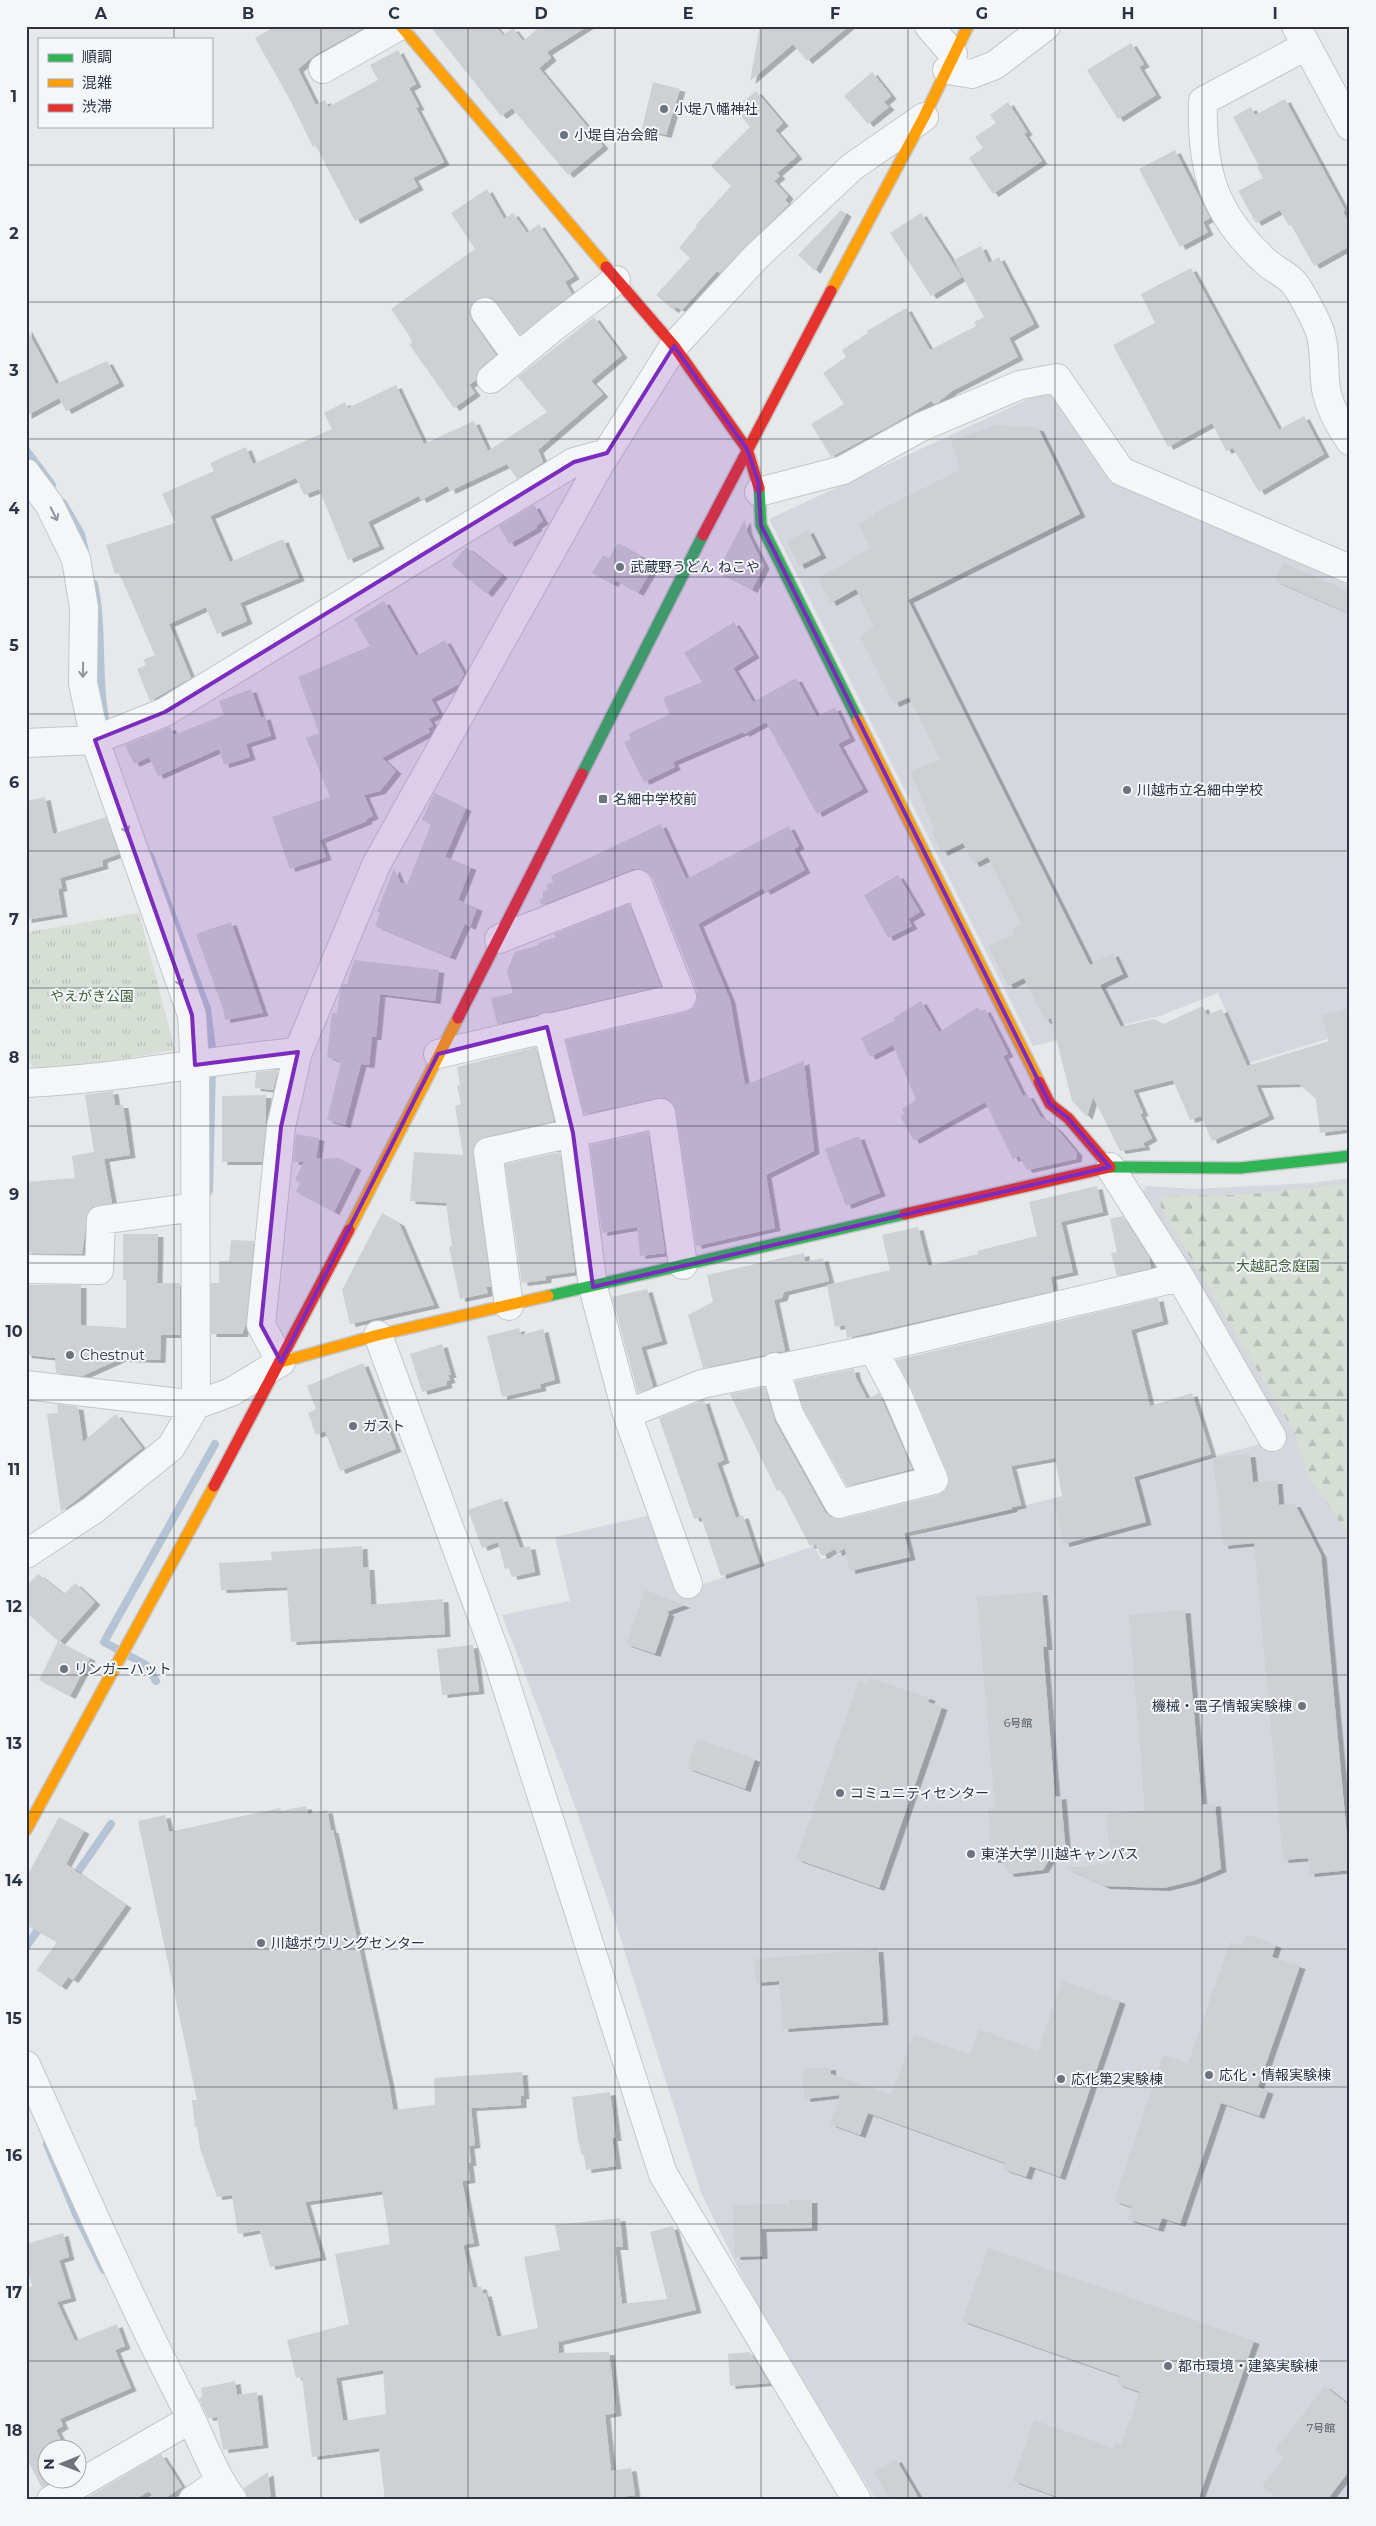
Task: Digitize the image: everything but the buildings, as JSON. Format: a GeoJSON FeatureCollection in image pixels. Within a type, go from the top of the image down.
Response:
{"type":"FeatureCollection","features":[{"type":"Feature","properties":{"kind":"street"},"geometry":{"type":"LineString","coordinates":[[323,69],[400,26],[674,346],[747,449],[758,480],[761,525],[1050,1104],[1068,1118],[1110,1167],[1180,1276],[1272,1437]]}},
{"type":"Feature","properties":{"kind":"street"},"geometry":{"type":"LineString","coordinates":[[929,26],[950,62],[972,74],[995,65],[1046,26]]}},
{"type":"Feature","properties":{"kind":"street"},"geometry":{"type":"LineString","coordinates":[[26,1830],[281,1362],[438,1054],[500,940],[747,449],[924,117],[968,26]]}},
{"type":"Feature","properties":{"kind":"street"},"geometry":{"type":"LineString","coordinates":[[1350,126],[1301,36],[1203,101],[1202,138],[1204,161],[1214,191],[1233,227],[1266,262],[1292,282],[1319,328],[1327,391],[1336,415],[1350,441]]}},
{"type":"Feature","properties":{"kind":"street"},"geometry":{"type":"LineString","coordinates":[[281,1362],[261,1324],[281,1127],[298,1052],[376,865],[607,453],[674,346],[755,258],[852,167],[924,117]]}},
{"type":"Feature","properties":{"kind":"street"},"geometry":{"type":"LineString","coordinates":[[491,379],[616,280]]}},
{"type":"Feature","properties":{"kind":"street"},"geometry":{"type":"LineString","coordinates":[[485,312],[517,357]]}},
{"type":"Feature","properties":{"kind":"street"},"geometry":{"type":"LineString","coordinates":[[759,492],[843,470],[939,420],[1020,385],[1057,378],[1121,471],[1350,568]]}},
{"type":"Feature","properties":{"kind":"street"},"geometry":{"type":"LineString","coordinates":[[26,742],[95,740],[165,712],[574,462],[607,453]]}},
{"type":"Feature","properties":{"kind":"street"},"geometry":{"type":"LineString","coordinates":[[26,473],[48,504],[76,559],[84,608],[83,682],[95,740],[192,1015],[207,1063],[195,1207],[196,1404],[171,1447],[93,1510],[26,1554]]}},
{"type":"Feature","properties":{"kind":"street"},"geometry":{"type":"LineString","coordinates":[[438,1054],[682,997],[638,884],[500,940]]}},
{"type":"Feature","properties":{"kind":"street"},"geometry":{"type":"LineString","coordinates":[[548,1027],[573,1133],[593,1287],[627,1414],[688,1584]]}},
{"type":"Feature","properties":{"kind":"street"},"geometry":{"type":"LineString","coordinates":[[26,1083],[298,1052]]}},
{"type":"Feature","properties":{"kind":"street"},"geometry":{"type":"LineString","coordinates":[[509,1306],[488,1152],[661,1113],[683,1265]]}},
{"type":"Feature","properties":{"kind":"street"},"geometry":{"type":"LineString","coordinates":[[26,1385],[196,1404],[231,1392],[281,1362],[378,1335],[1110,1167],[1240,1168],[1350,1156]]}},
{"type":"Feature","properties":{"kind":"street"},"geometry":{"type":"LineString","coordinates":[[26,1269],[100,1270],[101,1220],[195,1207]]}},
{"type":"Feature","properties":{"kind":"street"},"geometry":{"type":"LineString","coordinates":[[627,1414],[702,1384],[775,1367],[873,1349],[1180,1276]]}},
{"type":"Feature","properties":{"kind":"street"},"geometry":{"type":"LineString","coordinates":[[378,1335],[498,1660],[663,2174],[856,2500]]}},
{"type":"Feature","properties":{"kind":"street"},"geometry":{"type":"LineString","coordinates":[[775,1367],[789,1414],[839,1504],[934,1480],[898,1396],[873,1349]]}},
{"type":"Feature","properties":{"kind":"street"},"geometry":{"type":"LineString","coordinates":[[26,2066],[153,2344],[192,2419],[226,2491],[193,2500]]}},
{"type":"Feature","properties":{"kind":"street"},"geometry":{"type":"LineString","coordinates":[[51,2500],[192,2419]]}},
{"type":"Feature","properties":{"kind":"highlighted area"},"geometry":{"type":"Polygon","coordinates":[[[674,346],[747,449],[758,480],[761,525],[1050,1104],[1068,1118],[1110,1167],[593,1287],[573,1133],[547,1027],[438,1054],[281,1362],[261,1325],[281,1127],[298,1052],[195,1065],[192,1015],[95,740],[165,712],[574,462],[607,453],[674,346]]]}},
{"type":"Feature","properties":{"kind":"shaded area","name":"川越市立名細中学校"},"geometry":{"type":"Polygon","coordinates":[[[1061,384],[1119,483],[1350,586],[1350,1032],[1249,1063],[1218,993],[1160,1016],[1033,1046],[769,519],[1061,384]]]}},
{"type":"Feature","properties":{"kind":"shaded area","name":"東洋大学 川越キャンパス"},"geometry":{"type":"Polygon","coordinates":[[[1350,1178],[1350,2500],[876,2500],[756,2304],[702,2195],[616,1924],[567,1784],[502,1615],[570,1601],[555,1537],[655,1514],[683,1591],[814,1546],[821,1559],[1287,1437],[1143,1191],[1146,1186],[1195,1189],[1312,1183],[1350,1178]]]}},
{"type":"Feature","properties":{"kind":"green space","name":"やえがき公園"},"geometry":{"type":"Polygon","coordinates":[[[139,913],[175,1050],[37,1073],[26,1056],[26,940],[29,932],[139,913]]]}},
{"type":"Feature","properties":{"kind":"green space","name":"大越記念庭園"},"geometry":{"type":"Polygon","coordinates":[[[1350,1183],[1350,1537],[1308,1476],[1294,1432],[1161,1208],[1160,1198],[1260,1193],[1350,1183]]]}},
{"type":"Feature","properties":{"kind":"waterway"},"geometry":{"type":"LineString","coordinates":[[26,450],[52,485]]}},
{"type":"Feature","properties":{"kind":"waterway"},"geometry":{"type":"LineString","coordinates":[[63,503],[81,534],[85,551]]}},
{"type":"Feature","properties":{"kind":"waterway"},"geometry":{"type":"LineString","coordinates":[[94,584],[99,620],[102,692],[107,729]]}},
{"type":"Feature","properties":{"kind":"waterway"},"geometry":{"type":"LineString","coordinates":[[150,856],[207,1009],[213,1056]]}},
{"type":"Feature","properties":{"kind":"waterway"},"geometry":{"type":"LineString","coordinates":[[209,1191],[212,1068]]}},
{"type":"Feature","properties":{"kind":"waterway"},"geometry":{"type":"LineString","coordinates":[[156,1681],[146,1665],[104,1642],[215,1444]]}},
{"type":"Feature","properties":{"kind":"waterway"},"geometry":{"type":"LineString","coordinates":[[73,1879],[111,1824]]}},
{"type":"Feature","properties":{"kind":"waterway"},"geometry":{"type":"LineString","coordinates":[[26,1947],[42,1924]]}},
{"type":"Feature","properties":{"kind":"waterway"},"geometry":{"type":"LineString","coordinates":[[47,2144],[76,2214],[104,2270]]}},
{"type":"Feature","properties":{"kind":"traffic: fast"},"geometry":{"type":"LineString","coordinates":[[759,488],[761,525],[858,720]]}},
{"type":"Feature","properties":{"kind":"traffic: fast"},"geometry":{"type":"LineString","coordinates":[[582,774],[703,535]]}},
{"type":"Feature","properties":{"kind":"traffic: fast"},"geometry":{"type":"LineString","coordinates":[[1110,1167],[1240,1168],[1350,1156]]}},
{"type":"Feature","properties":{"kind":"traffic: fast"},"geometry":{"type":"LineString","coordinates":[[548,1296],[905,1214]]}},
{"type":"Feature","properties":{"kind":"traffic: slow"},"geometry":{"type":"LineString","coordinates":[[401,26],[606,267]]}},
{"type":"Feature","properties":{"kind":"traffic: slow"},"geometry":{"type":"LineString","coordinates":[[831,291],[924,117],[968,26]]}},
{"type":"Feature","properties":{"kind":"traffic: slow"},"geometry":{"type":"LineString","coordinates":[[858,720],[1039,1082]]}},
{"type":"Feature","properties":{"kind":"traffic: slow"},"geometry":{"type":"LineString","coordinates":[[349,1230],[458,1018]]}},
{"type":"Feature","properties":{"kind":"traffic: slow"},"geometry":{"type":"LineString","coordinates":[[281,1362],[378,1335],[548,1296]]}},
{"type":"Feature","properties":{"kind":"traffic: slow"},"geometry":{"type":"LineString","coordinates":[[26,1830],[214,1486]]}},
{"type":"Feature","properties":{"kind":"traffic: jam"},"geometry":{"type":"LineString","coordinates":[[606,267],[674,346],[747,449],[759,488]]}},
{"type":"Feature","properties":{"kind":"traffic: jam"},"geometry":{"type":"LineString","coordinates":[[703,535],[831,291]]}},
{"type":"Feature","properties":{"kind":"traffic: jam"},"geometry":{"type":"LineString","coordinates":[[458,1018],[582,774]]}},
{"type":"Feature","properties":{"kind":"traffic: jam"},"geometry":{"type":"LineString","coordinates":[[1039,1082],[1050,1104],[1068,1118],[1110,1167]]}},
{"type":"Feature","properties":{"kind":"traffic: jam"},"geometry":{"type":"LineString","coordinates":[[905,1214],[1110,1167]]}},
{"type":"Feature","properties":{"kind":"traffic: jam"},"geometry":{"type":"LineString","coordinates":[[214,1486],[349,1230]]}},
{"type":"Feature","properties":{"kind":"place","name":"小堤八幡神社"},"geometry":{"type":"Point","coordinates":[664,109]}},
{"type":"Feature","properties":{"kind":"place","name":"小堤自治会館"},"geometry":{"type":"Point","coordinates":[564,135]}},
{"type":"Feature","properties":{"kind":"place","name":"武蔵野うどん ねこや"},"geometry":{"type":"Point","coordinates":[620,567]}},
{"type":"Feature","properties":{"kind":"place","name":"川越市立名細中学校"},"geometry":{"type":"Point","coordinates":[1127,790]}},
{"type":"Feature","properties":{"kind":"place","name":"名細中学校前"},"geometry":{"type":"Point","coordinates":[603,799]}},
{"type":"Feature","properties":{"kind":"place","name":"Chestnut"},"geometry":{"type":"Point","coordinates":[70,1355]}},
{"type":"Feature","properties":{"kind":"place","name":"ガスト"},"geometry":{"type":"Point","coordinates":[353,1426]}},
{"type":"Feature","properties":{"kind":"place","name":"リンガーハット"},"geometry":{"type":"Point","coordinates":[64,1669]}},
{"type":"Feature","properties":{"kind":"place","name":"機械・電子情報実験棟"},"geometry":{"type":"Point","coordinates":[1302,1706]}},
{"type":"Feature","properties":{"kind":"place","name":"コミュニティセンター"},"geometry":{"type":"Point","coordinates":[840,1793]}},
{"type":"Feature","properties":{"kind":"place","name":"東洋大学 川越キャンパス"},"geometry":{"type":"Point","coordinates":[971,1854]}},
{"type":"Feature","properties":{"kind":"place","name":"川越ボウリングセンター"},"geometry":{"type":"Point","coordinates":[261,1943]}},
{"type":"Feature","properties":{"kind":"place","name":"応化・情報実験棟"},"geometry":{"type":"Point","coordinates":[1209,2075]}},
{"type":"Feature","properties":{"kind":"place","name":"応化第2実験棟"},"geometry":{"type":"Point","coordinates":[1061,2079]}},
{"type":"Feature","properties":{"kind":"place","name":"都市環境・建築実験棟"},"geometry":{"type":"Point","coordinates":[1168,2366]}}]}
